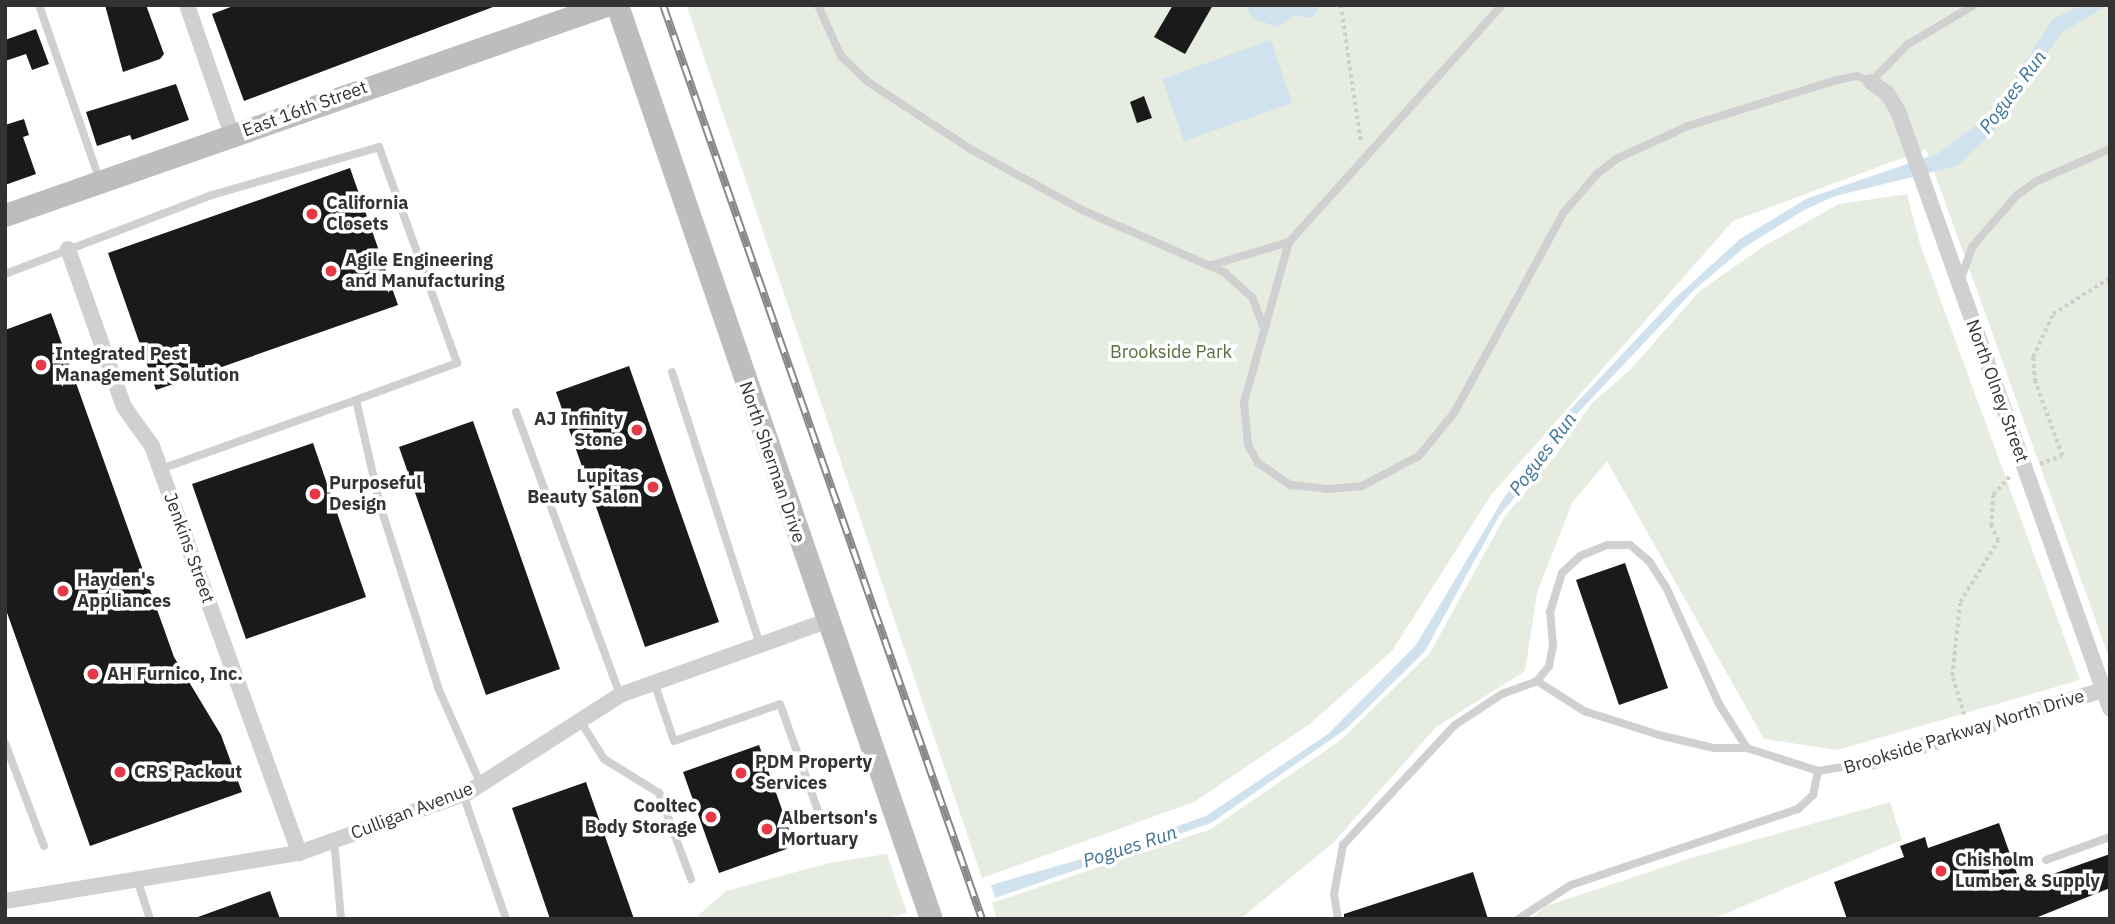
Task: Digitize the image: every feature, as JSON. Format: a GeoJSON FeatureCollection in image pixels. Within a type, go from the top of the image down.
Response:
{"type":"FeatureCollection","features":[{"type":"Feature","properties":{"kind":"main road","name":"East 16th Street"},"geometry":{"type":"LineString","coordinates":[[5,215],[606,5]]}},
{"type":"Feature","properties":{"kind":"main road","name":"North Sherman Drive"},"geometry":{"type":"LineString","coordinates":[[617,5],[931,919]]}},
{"type":"Feature","properties":{"kind":"street"},"geometry":{"type":"LineString","coordinates":[[187,5],[232,135]]}},
{"type":"Feature","properties":{"kind":"street","name":"North Olney Street"},"geometry":{"type":"LineString","coordinates":[[1871,82],[1887,93],[1898,111],[2107,689],[2110,709]]}},
{"type":"Feature","properties":{"kind":"street","name":"Jenkins Street"},"geometry":{"type":"LineString","coordinates":[[68,249],[124,407],[152,446],[161,469],[299,853]]}},
{"type":"Feature","properties":{"kind":"street","name":"Culligan Avenue"},"geometry":{"type":"LineString","coordinates":[[5,901],[299,853],[463,794],[620,695],[827,621]]}},
{"type":"Feature","properties":{"kind":"street","name":"Brookside Parkway North Drive"},"geometry":{"type":"LineString","coordinates":[[1867,763],[2107,689]]}},
{"type":"Feature","properties":{"kind":"lane"},"geometry":{"type":"LineString","coordinates":[[39,5],[100,181]]}},
{"type":"Feature","properties":{"kind":"lane"},"geometry":{"type":"LineString","coordinates":[[818,5],[841,55],[868,82],[972,150],[1082,210],[1210,265],[1252,297],[1265,331]]}},
{"type":"Feature","properties":{"kind":"lane"},"geometry":{"type":"LineString","coordinates":[[1502,5],[1289,242],[1244,402],[1248,445],[1258,463],[1274,477],[1310,488],[1362,486],[1408,465],[1437,438],[1547,238],[1597,174],[1646,143],[1688,126],[1837,80],[1857,76],[1871,82],[1908,45],[1974,5]]}},
{"type":"Feature","properties":{"kind":"lane"},"geometry":{"type":"LineString","coordinates":[[5,274],[212,195],[379,147],[457,363],[161,469]]}},
{"type":"Feature","properties":{"kind":"lane"},"geometry":{"type":"LineString","coordinates":[[1959,284],[1972,247],[2017,195],[2046,176],[2110,149]]}},
{"type":"Feature","properties":{"kind":"lane"},"geometry":{"type":"LineString","coordinates":[[1210,265],[1238,261],[1289,242]]}},
{"type":"Feature","properties":{"kind":"lane"},"geometry":{"type":"LineString","coordinates":[[672,372],[760,644]]}},
{"type":"Feature","properties":{"kind":"lane"},"geometry":{"type":"LineString","coordinates":[[356,400],[380,505],[439,690],[481,785]]}},
{"type":"Feature","properties":{"kind":"lane"},"geometry":{"type":"LineString","coordinates":[[516,412],[620,695]]}},
{"type":"Feature","properties":{"kind":"lane"},"geometry":{"type":"LineString","coordinates":[[1338,919],[1334,894],[1343,845],[1455,724],[1502,694],[1537,681],[1549,666],[1553,645],[1550,611],[1562,573],[1580,556],[1607,545],[1630,545],[1649,561],[1666,587],[1719,704],[1747,748]]}},
{"type":"Feature","properties":{"kind":"lane"},"geometry":{"type":"LineString","coordinates":[[1518,919],[1571,885],[1798,809],[1812,795],[1818,771],[1747,748],[1714,748],[1584,711],[1537,681]]}},
{"type":"Feature","properties":{"kind":"lane"},"geometry":{"type":"LineString","coordinates":[[654,682],[674,741],[780,704],[822,822]]}},
{"type":"Feature","properties":{"kind":"lane"},"geometry":{"type":"LineString","coordinates":[[579,719],[604,759],[659,793],[691,878]]}},
{"type":"Feature","properties":{"kind":"lane"},"geometry":{"type":"LineString","coordinates":[[5,743],[44,846]]}},
{"type":"Feature","properties":{"kind":"lane","name":"Brookside Parkway North Drive"},"geometry":{"type":"LineString","coordinates":[[1818,771],[1867,763]]}},
{"type":"Feature","properties":{"kind":"lane"},"geometry":{"type":"LineString","coordinates":[[463,794],[506,919]]}},
{"type":"Feature","properties":{"kind":"lane"},"geometry":{"type":"LineString","coordinates":[[2046,860],[2110,837]]}},
{"type":"Feature","properties":{"kind":"lane"},"geometry":{"type":"LineString","coordinates":[[334,841],[341,919]]}},
{"type":"Feature","properties":{"kind":"lane"},"geometry":{"type":"LineString","coordinates":[[137,880],[150,919]]}},
{"type":"Feature","properties":{"kind":"path"},"geometry":{"type":"LineString","coordinates":[[1341,5],[1362,158]]}},
{"type":"Feature","properties":{"kind":"path"},"geometry":{"type":"LineString","coordinates":[[2040,464],[2062,456],[2035,382],[2033,357],[2053,314],[2110,278]]}},
{"type":"Feature","properties":{"kind":"path"},"geometry":{"type":"LineString","coordinates":[[1961,705],[1952,676],[1959,602],[1998,541],[1991,526],[1993,495],[2012,474]]}},
{"type":"Feature","properties":{"kind":"green space","name":"Brookside Park"},"geometry":{"type":"Polygon","coordinates":[[[2110,5],[2110,660],[1926,149],[1733,221],[1491,495],[1392,651],[1311,723],[1194,802],[982,878],[687,7],[2110,5]]]}},
{"type":"Feature","properties":{"kind":"green space"},"geometry":{"type":"Polygon","coordinates":[[[1907,194],[1920,244],[2080,680],[1837,750],[1764,739],[1607,461],[1572,503],[1537,593],[1525,671],[1436,727],[1333,843],[1240,919],[997,919],[992,903],[1211,829],[1341,740],[1430,653],[1505,516],[1555,457],[1591,404],[1629,371],[1700,291],[1764,246],[1839,204],[1907,194]]]}},
{"type":"Feature","properties":{"kind":"green space"},"geometry":{"type":"Polygon","coordinates":[[[1890,802],[1902,840],[1712,919],[1531,919],[1546,906],[1688,859],[1890,802]]]}},
{"type":"Feature","properties":{"kind":"green space"},"geometry":{"type":"Polygon","coordinates":[[[887,854],[907,913],[884,919],[694,919],[726,891],[829,863],[887,854]]]}},
{"type":"Feature","properties":{"kind":"water"},"geometry":{"type":"Polygon","coordinates":[[[1244,5],[1318,5],[1318,11],[1310,18],[1295,15],[1278,27],[1254,19],[1244,5]]]}},
{"type":"Feature","properties":{"kind":"water","name":"Pogues Run"},"geometry":{"type":"Polygon","coordinates":[[[2081,5],[2108,5],[2061,33],[1996,129],[1957,166],[1835,196],[1804,210],[1745,247],[1694,290],[1574,417],[1548,458],[1499,516],[1425,651],[1346,729],[1211,823],[995,898],[991,885],[1099,854],[1206,816],[1328,734],[1416,645],[1505,496],[1546,449],[1568,412],[1673,300],[1740,239],[1808,198],[1939,153],[1993,112],[2053,19],[2081,5]]]}},
{"type":"Feature","properties":{"kind":"water"},"geometry":{"type":"Polygon","coordinates":[[[1271,40],[1292,103],[1184,141],[1162,79],[1271,40]]]}},
{"type":"Feature","properties":{"kind":"building"},"geometry":{"type":"Polygon","coordinates":[[[105,5],[146,5],[164,54],[160,59],[123,72],[105,5]]]}},
{"type":"Feature","properties":{"kind":"building"},"geometry":{"type":"Polygon","coordinates":[[[236,5],[493,7],[244,101],[212,14],[236,5]]]}},
{"type":"Feature","properties":{"kind":"building"},"geometry":{"type":"Polygon","coordinates":[[[1173,5],[1213,5],[1185,54],[1154,37],[1173,5]]]}},
{"type":"Feature","properties":{"kind":"building"},"geometry":{"type":"Polygon","coordinates":[[[36,29],[49,64],[32,70],[26,54],[5,61],[5,40],[36,29]]]}},
{"type":"Feature","properties":{"kind":"building"},"geometry":{"type":"Polygon","coordinates":[[[176,84],[189,120],[132,140],[130,135],[97,146],[86,112],[176,84]]]}},
{"type":"Feature","properties":{"kind":"building"},"geometry":{"type":"Polygon","coordinates":[[[1144,96],[1152,118],[1137,123],[1130,102],[1144,96]]]}},
{"type":"Feature","properties":{"kind":"building"},"geometry":{"type":"Polygon","coordinates":[[[24,119],[29,135],[23,137],[36,174],[5,185],[5,125],[24,119]]]}},
{"type":"Feature","properties":{"kind":"building"},"geometry":{"type":"Polygon","coordinates":[[[350,168],[398,305],[156,390],[108,253],[350,168]]]}},
{"type":"Feature","properties":{"kind":"building"},"geometry":{"type":"Polygon","coordinates":[[[51,313],[174,657],[221,735],[242,792],[90,846],[5,607],[5,330],[51,313]]]}},
{"type":"Feature","properties":{"kind":"building"},"geometry":{"type":"Polygon","coordinates":[[[629,366],[719,622],[645,647],[556,392],[629,366]]]}},
{"type":"Feature","properties":{"kind":"building"},"geometry":{"type":"Polygon","coordinates":[[[473,421],[560,669],[486,695],[399,447],[473,421]]]}},
{"type":"Feature","properties":{"kind":"building"},"geometry":{"type":"Polygon","coordinates":[[[313,443],[366,597],[246,639],[192,484],[313,443]]]}},
{"type":"Feature","properties":{"kind":"building"},"geometry":{"type":"Polygon","coordinates":[[[1625,563],[1668,688],[1619,705],[1576,580],[1625,563]]]}},
{"type":"Feature","properties":{"kind":"building"},"geometry":{"type":"Polygon","coordinates":[[[759,745],[795,846],[719,873],[683,772],[759,745]]]}},
{"type":"Feature","properties":{"kind":"building"},"geometry":{"type":"Polygon","coordinates":[[[586,782],[634,919],[550,919],[512,808],[586,782]]]}},
{"type":"Feature","properties":{"kind":"building","name":"Chisholm Lumber & Supply"},"geometry":{"type":"Polygon","coordinates":[[[1999,823],[2021,885],[2110,854],[2110,888],[2033,919],[1847,919],[1834,882],[1904,857],[1900,846],[1925,837],[1928,848],[1999,823]]]}},
{"type":"Feature","properties":{"kind":"building"},"geometry":{"type":"Polygon","coordinates":[[[1473,872],[1488,919],[1344,919],[1344,914],[1473,872]]]}},
{"type":"Feature","properties":{"kind":"building"},"geometry":{"type":"Polygon","coordinates":[[[270,891],[280,919],[198,917],[270,891]]]}},
{"type":"Feature","properties":{"kind":"railway"},"geometry":{"type":"LineString","coordinates":[[663,5],[982,919]]}},
{"type":"Feature","properties":{"kind":"place","name":"California Closets"},"geometry":{"type":"Point","coordinates":[312,214]}},
{"type":"Feature","properties":{"kind":"place","name":"Agile Engineering and Manufacturing"},"geometry":{"type":"Point","coordinates":[331,271]}},
{"type":"Feature","properties":{"kind":"place","name":"Integrated Pest Management Solution"},"geometry":{"type":"Point","coordinates":[41,365]}},
{"type":"Feature","properties":{"kind":"place","name":"AJ Infinity Stone"},"geometry":{"type":"Point","coordinates":[637,430]}},
{"type":"Feature","properties":{"kind":"place","name":"Lupitas Beauty Salon"},"geometry":{"type":"Point","coordinates":[653,487]}},
{"type":"Feature","properties":{"kind":"place","name":"Purposeful Design"},"geometry":{"type":"Point","coordinates":[315,494]}},
{"type":"Feature","properties":{"kind":"place","name":"Hayden's Appliances"},"geometry":{"type":"Point","coordinates":[63,591]}},
{"type":"Feature","properties":{"kind":"place","name":"AH Furnico, Inc."},"geometry":{"type":"Point","coordinates":[93,674]}},
{"type":"Feature","properties":{"kind":"place","name":"CRS Packout"},"geometry":{"type":"Point","coordinates":[120,772]}},
{"type":"Feature","properties":{"kind":"place","name":"PDM Property Services"},"geometry":{"type":"Point","coordinates":[741,773]}},
{"type":"Feature","properties":{"kind":"place","name":"Cooltec Body Storage"},"geometry":{"type":"Point","coordinates":[711,817]}},
{"type":"Feature","properties":{"kind":"place","name":"Albertson's Mortuary"},"geometry":{"type":"Point","coordinates":[767,829]}},
{"type":"Feature","properties":{"kind":"place","name":"Chisholm Lumber & Supply"},"geometry":{"type":"Point","coordinates":[1941,871]}}]}
